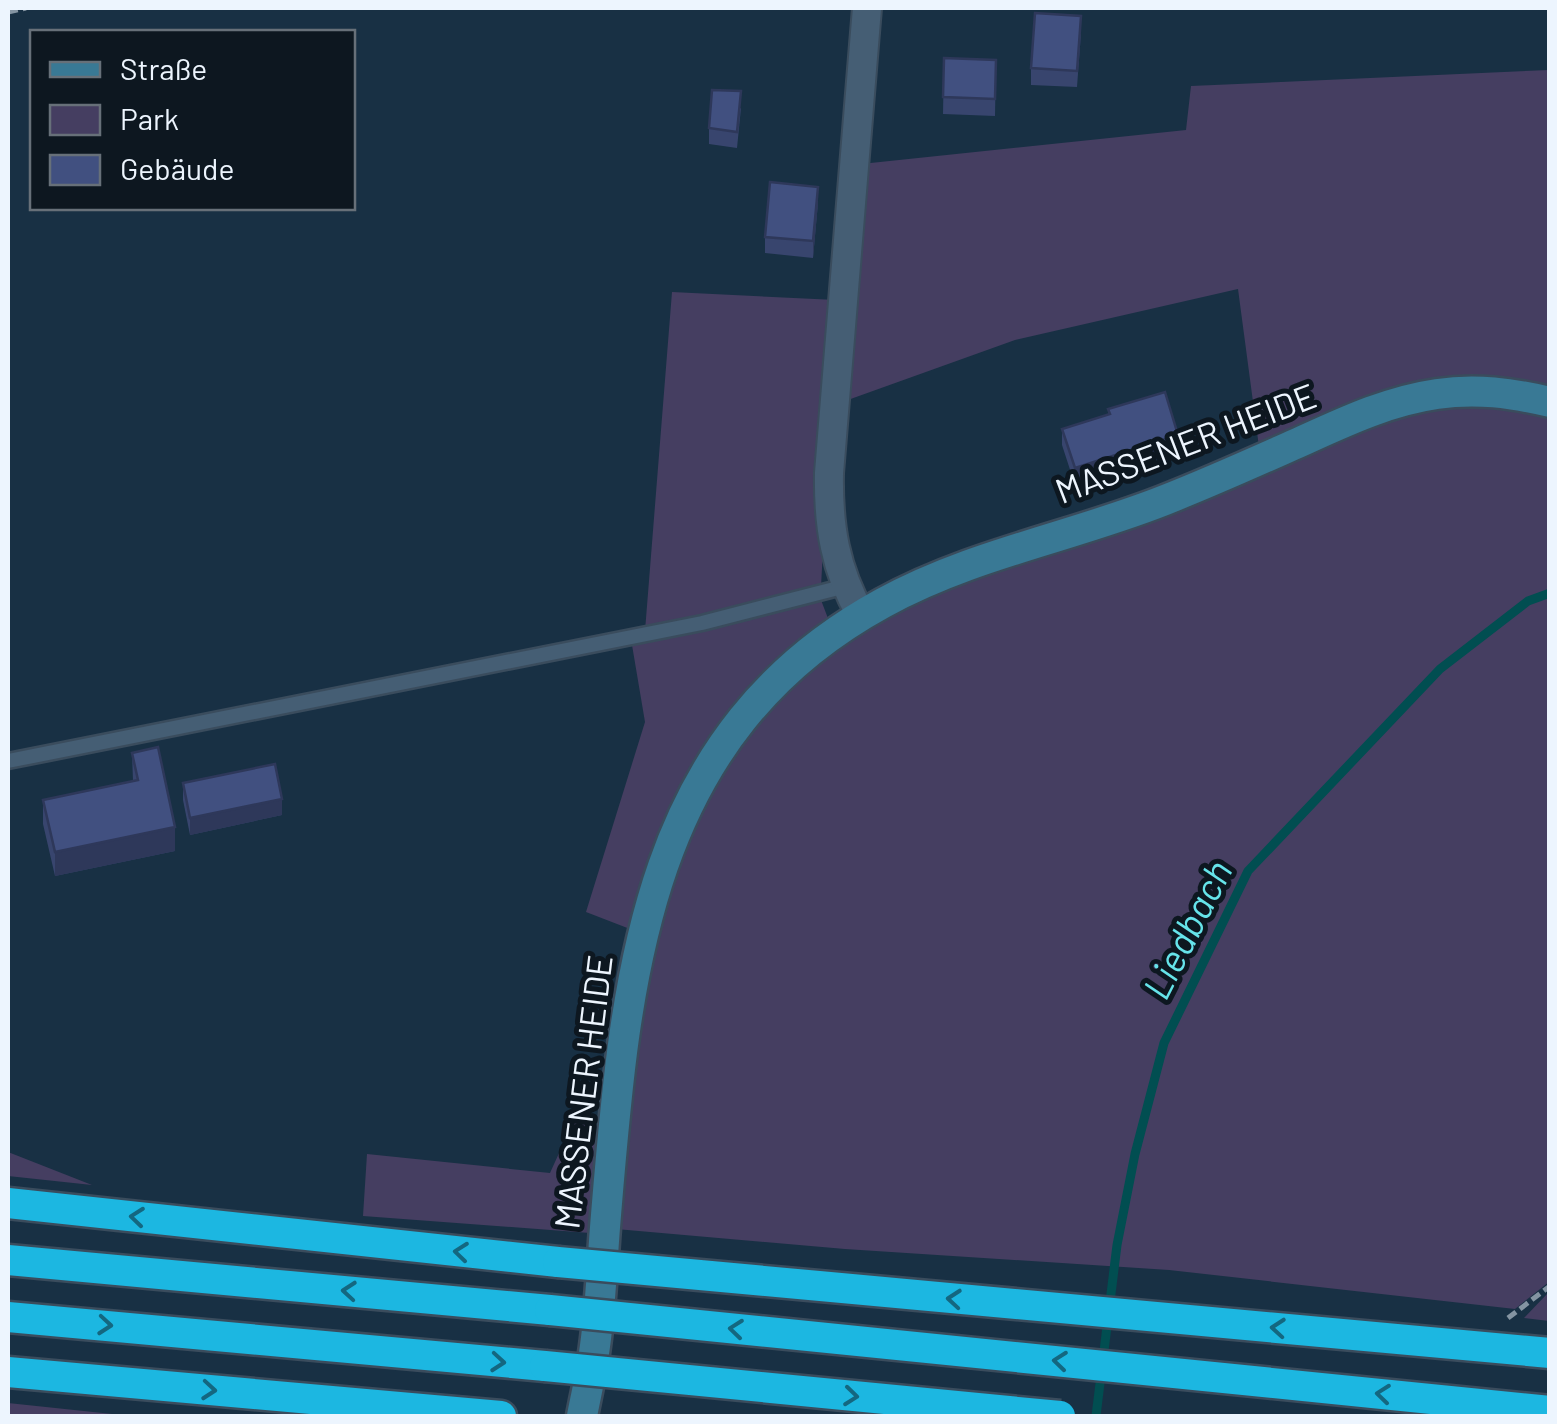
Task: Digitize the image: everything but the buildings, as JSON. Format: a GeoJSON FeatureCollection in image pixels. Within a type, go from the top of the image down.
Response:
{"type":"FeatureCollection","features":[{"type":"Feature","properties":{"kind":"highway"},"geometry":{"type":"LineString","coordinates":[[8,1204],[558,1262],[1550,1353]]}},
{"type":"Feature","properties":{"kind":"highway"},"geometry":{"type":"LineString","coordinates":[[8,1260],[550,1310],[1550,1411]]}},
{"type":"Feature","properties":{"kind":"highway"},"geometry":{"type":"LineString","coordinates":[[8,1316],[1060,1416]]}},
{"type":"Feature","properties":{"kind":"highway"},"geometry":{"type":"LineString","coordinates":[[8,1372],[500,1416]]}},
{"type":"Feature","properties":{"kind":"street"},"geometry":{"type":"LineString","coordinates":[[861,616],[846,586],[832,542],[828,507],[867,8]]}},
{"type":"Feature","properties":{"kind":"street","name":"MASSENER HEIDE"},"geometry":{"type":"LineString","coordinates":[[582,1416],[594,1350],[618,1072],[642,931],[673,834],[702,776],[748,711],[796,663],[861,616],[927,581],[1164,500],[1372,410],[1436,394],[1471,391],[1506,392],[1550,402]]}},
{"type":"Feature","properties":{"kind":"lane"},"geometry":{"type":"LineString","coordinates":[[8,761],[702,623],[846,586]]}},
{"type":"Feature","properties":{"kind":"path"},"geometry":{"type":"LineString","coordinates":[[8,12],[26,8]]}},
{"type":"Feature","properties":{"kind":"green space"},"geometry":{"type":"Polygon","coordinates":[[[1549,70],[1549,391],[1509,381],[1259,447],[1238,289],[1015,340],[845,401],[861,164],[1186,130],[1191,86],[1549,70]]]}},
{"type":"Feature","properties":{"kind":"green space"},"geometry":{"type":"Polygon","coordinates":[[[672,292],[836,300],[821,587],[645,631],[672,292]]]}},
{"type":"Feature","properties":{"kind":"green space"},"geometry":{"type":"Polygon","coordinates":[[[1471,403],[1549,414],[1549,1282],[1515,1309],[1169,1270],[845,1249],[616,1229],[631,1074],[655,933],[685,839],[737,746],[786,689],[868,622],[930,594],[1375,420],[1471,403]]]}},
{"type":"Feature","properties":{"kind":"green space"},"geometry":{"type":"Polygon","coordinates":[[[821,600],[829,621],[738,701],[698,755],[664,827],[630,929],[586,912],[645,722],[632,645],[821,600]]]}},
{"type":"Feature","properties":{"kind":"green space"},"geometry":{"type":"Polygon","coordinates":[[[574,1120],[600,1126],[590,1233],[363,1216],[367,1154],[550,1173],[574,1120]]]}},
{"type":"Feature","properties":{"kind":"green space"},"geometry":{"type":"Polygon","coordinates":[[[8,1152],[92,1185],[8,1176],[8,1152]]]}},
{"type":"Feature","properties":{"kind":"green space"},"geometry":{"type":"Polygon","coordinates":[[[1547,1294],[1549,1321],[1524,1318],[1547,1294]]]}},
{"type":"Feature","properties":{"kind":"green space"},"geometry":{"type":"Polygon","coordinates":[[[8,1403],[131,1416],[8,1416],[8,1403]]]}},
{"type":"Feature","properties":{"kind":"waterway","name":"Liedbach"},"geometry":{"type":"LineString","coordinates":[[1096,1416],[1117,1245],[1135,1154],[1164,1043],[1248,871],[1440,669],[1528,601],[1550,593]]}}]}
